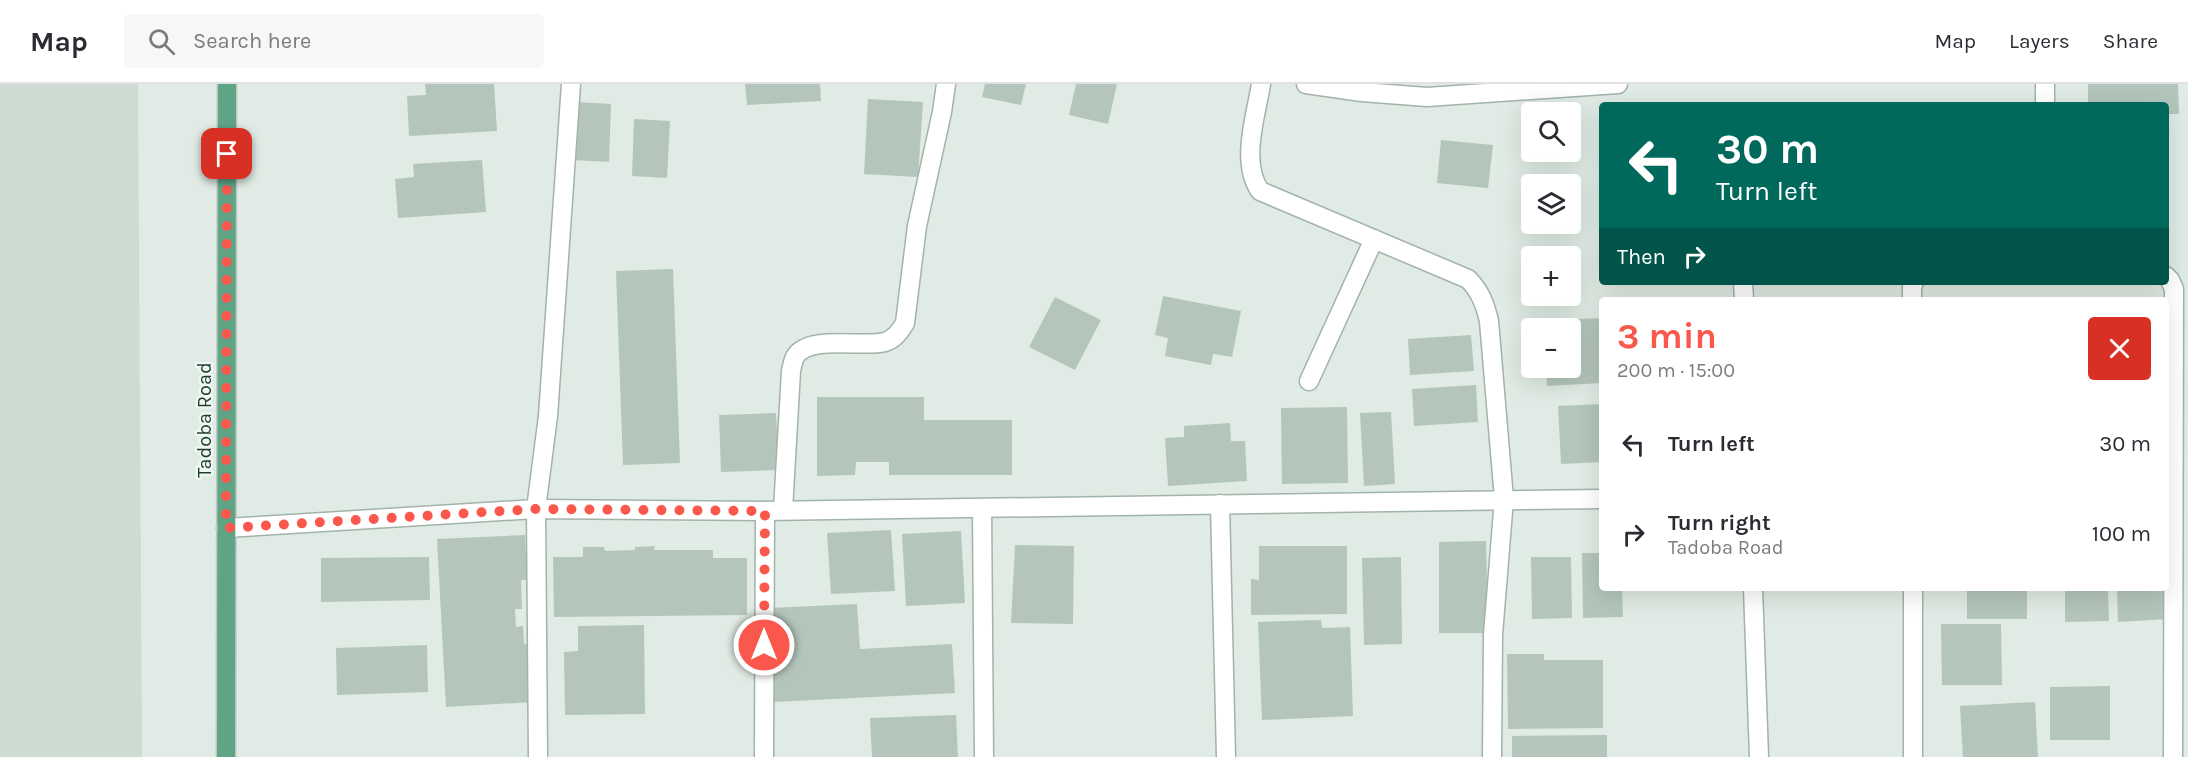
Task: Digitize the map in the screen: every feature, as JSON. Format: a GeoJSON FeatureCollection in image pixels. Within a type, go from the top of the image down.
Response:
{"type":"FeatureCollection","features":[{"type":"Feature","properties":{"kind":"main road","name":"Tadoba Road"},"geometry":{"type":"LineString","coordinates":[[226,757],[227,84]]}},
{"type":"Feature","properties":{"kind":"street"},"geometry":{"type":"LineString","coordinates":[[538,757],[536,509],[548,416],[571,84]]}},
{"type":"Feature","properties":{"kind":"street"},"geometry":{"type":"LineString","coordinates":[[764,757],[774,511],[791,371],[795,357],[804,350],[820,344],[885,342],[896,336],[905,323],[917,226],[946,84]]}},
{"type":"Feature","properties":{"kind":"street"},"geometry":{"type":"LineString","coordinates":[[1261,84],[1251,159],[1254,182],[1260,191],[1468,279],[1476,287],[1485,303],[1489,321],[1504,499],[1493,635],[1492,757]]}},
{"type":"Feature","properties":{"kind":"street"},"geometry":{"type":"LineString","coordinates":[[1306,84],[1362,92],[1618,84]]}},
{"type":"Feature","properties":{"kind":"street"},"geometry":{"type":"LineString","coordinates":[[2045,84],[2045,102]]}},
{"type":"Feature","properties":{"kind":"street"},"geometry":{"type":"LineString","coordinates":[[1309,381],[1374,239]]}},
{"type":"Feature","properties":{"kind":"street"},"geometry":{"type":"LineString","coordinates":[[2169,279],[2174,289],[2176,500],[2173,757]]}},
{"type":"Feature","properties":{"kind":"street"},"geometry":{"type":"LineString","coordinates":[[226,528],[536,509],[774,511],[1599,499]]}},
{"type":"Feature","properties":{"kind":"street"},"geometry":{"type":"LineString","coordinates":[[1220,504],[1226,757]]}},
{"type":"Feature","properties":{"kind":"street"},"geometry":{"type":"LineString","coordinates":[[982,508],[984,757]]}},
{"type":"Feature","properties":{"kind":"street"},"geometry":{"type":"LineString","coordinates":[[1753,591],[1759,757]]}},
{"type":"Feature","properties":{"kind":"street"},"geometry":{"type":"LineString","coordinates":[[1913,591],[1913,757]]}},
{"type":"Feature","properties":{"kind":"shaded area"},"geometry":{"type":"Polygon","coordinates":[[[0,84],[138,84],[142,757],[0,757],[0,84]]]}},
{"type":"Feature","properties":{"kind":"building"},"geometry":{"type":"Polygon","coordinates":[[[425,84],[494,84],[497,131],[409,136],[407,96],[426,95],[425,84]]]}},
{"type":"Feature","properties":{"kind":"building"},"geometry":{"type":"Polygon","coordinates":[[[745,84],[820,84],[821,101],[747,105],[745,84]]]}},
{"type":"Feature","properties":{"kind":"building"},"geometry":{"type":"Polygon","coordinates":[[[985,84],[1026,84],[1021,105],[982,97],[985,84]]]}},
{"type":"Feature","properties":{"kind":"building"},"geometry":{"type":"Polygon","coordinates":[[[1076,84],[1117,84],[1108,124],[1069,115],[1076,84]]]}},
{"type":"Feature","properties":{"kind":"building"},"geometry":{"type":"Polygon","coordinates":[[[2088,84],[2178,84],[2179,114],[2169,114],[2169,102],[2088,102],[2088,84]]]}},
{"type":"Feature","properties":{"kind":"building"},"geometry":{"type":"Polygon","coordinates":[[[868,99],[923,102],[918,177],[864,174],[868,99]]]}},
{"type":"Feature","properties":{"kind":"building"},"geometry":{"type":"Polygon","coordinates":[[[576,102],[611,104],[609,162],[573,160],[576,102]]]}},
{"type":"Feature","properties":{"kind":"building"},"geometry":{"type":"Polygon","coordinates":[[[634,119],[670,121],[667,178],[632,176],[634,119]]]}},
{"type":"Feature","properties":{"kind":"building"},"geometry":{"type":"Polygon","coordinates":[[[1441,140],[1493,145],[1488,188],[1437,183],[1441,140]]]}},
{"type":"Feature","properties":{"kind":"building"},"geometry":{"type":"Polygon","coordinates":[[[482,160],[486,212],[398,218],[395,179],[414,177],[413,164],[482,160]]]}},
{"type":"Feature","properties":{"kind":"building"},"geometry":{"type":"Polygon","coordinates":[[[673,269],[680,463],[623,465],[616,271],[673,269]]]}},
{"type":"Feature","properties":{"kind":"building"},"geometry":{"type":"Polygon","coordinates":[[[1163,296],[1241,311],[1232,357],[1213,354],[1211,365],[1165,356],[1168,338],[1155,335],[1163,296]]]}},
{"type":"Feature","properties":{"kind":"building"},"geometry":{"type":"Polygon","coordinates":[[[1055,297],[1101,320],[1075,370],[1029,347],[1055,297]]]}},
{"type":"Feature","properties":{"kind":"building"},"geometry":{"type":"Polygon","coordinates":[[[1599,318],[1599,383],[1547,386],[1547,378],[1581,378],[1581,319],[1599,318]]]}},
{"type":"Feature","properties":{"kind":"building"},"geometry":{"type":"Polygon","coordinates":[[[1471,335],[1474,371],[1410,375],[1408,339],[1471,335]]]}},
{"type":"Feature","properties":{"kind":"building"},"geometry":{"type":"Polygon","coordinates":[[[1476,385],[1478,422],[1414,426],[1412,389],[1476,385]]]}},
{"type":"Feature","properties":{"kind":"building"},"geometry":{"type":"Polygon","coordinates":[[[817,397],[924,397],[924,420],[1012,420],[1012,475],[889,475],[889,462],[856,462],[855,475],[817,476],[817,397]]]}},
{"type":"Feature","properties":{"kind":"building"},"geometry":{"type":"Polygon","coordinates":[[[1599,404],[1599,462],[1561,464],[1558,406],[1599,404]]]}},
{"type":"Feature","properties":{"kind":"building"},"geometry":{"type":"Polygon","coordinates":[[[1347,407],[1348,483],[1282,484],[1281,408],[1347,407]]]}},
{"type":"Feature","properties":{"kind":"building"},"geometry":{"type":"Polygon","coordinates":[[[1391,412],[1395,484],[1364,486],[1360,413],[1391,412]]]}},
{"type":"Feature","properties":{"kind":"building"},"geometry":{"type":"Polygon","coordinates":[[[776,413],[779,470],[721,472],[719,415],[776,413]]]}},
{"type":"Feature","properties":{"kind":"building"},"geometry":{"type":"Polygon","coordinates":[[[1230,423],[1231,441],[1245,441],[1247,481],[1168,486],[1165,438],[1184,437],[1184,426],[1230,423]]]}},
{"type":"Feature","properties":{"kind":"building"},"geometry":{"type":"Polygon","coordinates":[[[891,530],[895,591],[831,594],[827,533],[891,530]]]}},
{"type":"Feature","properties":{"kind":"building"},"geometry":{"type":"Polygon","coordinates":[[[961,531],[965,603],[906,606],[902,534],[961,531]]]}},
{"type":"Feature","properties":{"kind":"building"},"geometry":{"type":"Polygon","coordinates":[[[525,535],[527,580],[521,580],[522,609],[515,609],[516,627],[523,626],[524,644],[531,643],[534,702],[446,707],[437,539],[525,535]]]}},
{"type":"Feature","properties":{"kind":"building"},"geometry":{"type":"Polygon","coordinates":[[[1486,541],[1488,633],[1439,633],[1439,542],[1486,541]]]}},
{"type":"Feature","properties":{"kind":"building"},"geometry":{"type":"Polygon","coordinates":[[[1015,545],[1074,546],[1073,624],[1011,623],[1015,545]]]}},
{"type":"Feature","properties":{"kind":"building"},"geometry":{"type":"Polygon","coordinates":[[[655,546],[654,550],[713,550],[713,558],[747,558],[747,615],[554,617],[553,557],[583,557],[583,547],[604,547],[605,551],[635,550],[635,547],[655,546]]]}},
{"type":"Feature","properties":{"kind":"building"},"geometry":{"type":"Polygon","coordinates":[[[1259,546],[1347,546],[1347,614],[1251,615],[1251,579],[1259,580],[1259,546]]]}},
{"type":"Feature","properties":{"kind":"building"},"geometry":{"type":"Polygon","coordinates":[[[1582,553],[1599,553],[1599,591],[1622,591],[1623,617],[1583,618],[1582,553]]]}},
{"type":"Feature","properties":{"kind":"building"},"geometry":{"type":"Polygon","coordinates":[[[429,557],[430,600],[321,602],[321,558],[429,557]]]}},
{"type":"Feature","properties":{"kind":"building"},"geometry":{"type":"Polygon","coordinates":[[[1401,557],[1402,644],[1364,645],[1362,558],[1401,557]]]}},
{"type":"Feature","properties":{"kind":"building"},"geometry":{"type":"Polygon","coordinates":[[[1531,557],[1571,557],[1572,618],[1532,619],[1531,557]]]}},
{"type":"Feature","properties":{"kind":"building"},"geometry":{"type":"Polygon","coordinates":[[[1967,591],[2027,591],[2027,619],[1967,619],[1967,591]]]}},
{"type":"Feature","properties":{"kind":"building"},"geometry":{"type":"Polygon","coordinates":[[[2065,591],[2108,591],[2109,621],[2065,622],[2065,591]]]}},
{"type":"Feature","properties":{"kind":"building"},"geometry":{"type":"Polygon","coordinates":[[[2117,591],[2168,591],[2169,619],[2118,622],[2117,591]]]}},
{"type":"Feature","properties":{"kind":"building"},"geometry":{"type":"Polygon","coordinates":[[[857,604],[860,649],[952,644],[955,693],[774,702],[769,608],[857,604]]]}},
{"type":"Feature","properties":{"kind":"building"},"geometry":{"type":"Polygon","coordinates":[[[1321,620],[1322,628],[1350,627],[1353,716],[1262,720],[1258,622],[1321,620]]]}},
{"type":"Feature","properties":{"kind":"building"},"geometry":{"type":"Polygon","coordinates":[[[1941,624],[2001,624],[2002,685],[1942,685],[1941,624]]]}},
{"type":"Feature","properties":{"kind":"building"},"geometry":{"type":"Polygon","coordinates":[[[644,625],[645,714],[565,715],[564,652],[578,651],[578,626],[644,625]]]}},
{"type":"Feature","properties":{"kind":"building"},"geometry":{"type":"Polygon","coordinates":[[[427,645],[428,692],[337,695],[336,648],[427,645]]]}},
{"type":"Feature","properties":{"kind":"building"},"geometry":{"type":"Polygon","coordinates":[[[1507,654],[1544,654],[1544,660],[1603,660],[1603,728],[1508,729],[1507,654]]]}},
{"type":"Feature","properties":{"kind":"building"},"geometry":{"type":"Polygon","coordinates":[[[2110,686],[2110,740],[2050,740],[2050,687],[2110,686]]]}},
{"type":"Feature","properties":{"kind":"building"},"geometry":{"type":"Polygon","coordinates":[[[2035,702],[2038,757],[1963,757],[1960,706],[2035,702]]]}},
{"type":"Feature","properties":{"kind":"building"},"geometry":{"type":"Polygon","coordinates":[[[956,715],[958,757],[872,757],[870,718],[956,715]]]}},
{"type":"Feature","properties":{"kind":"building"},"geometry":{"type":"Polygon","coordinates":[[[1607,735],[1607,757],[1512,757],[1512,736],[1607,735]]]}},
{"type":"Feature","properties":{"kind":"route"},"geometry":{"type":"LineString","coordinates":[[227,154],[226,528],[536,509],[765,511],[764,645]]}}]}
